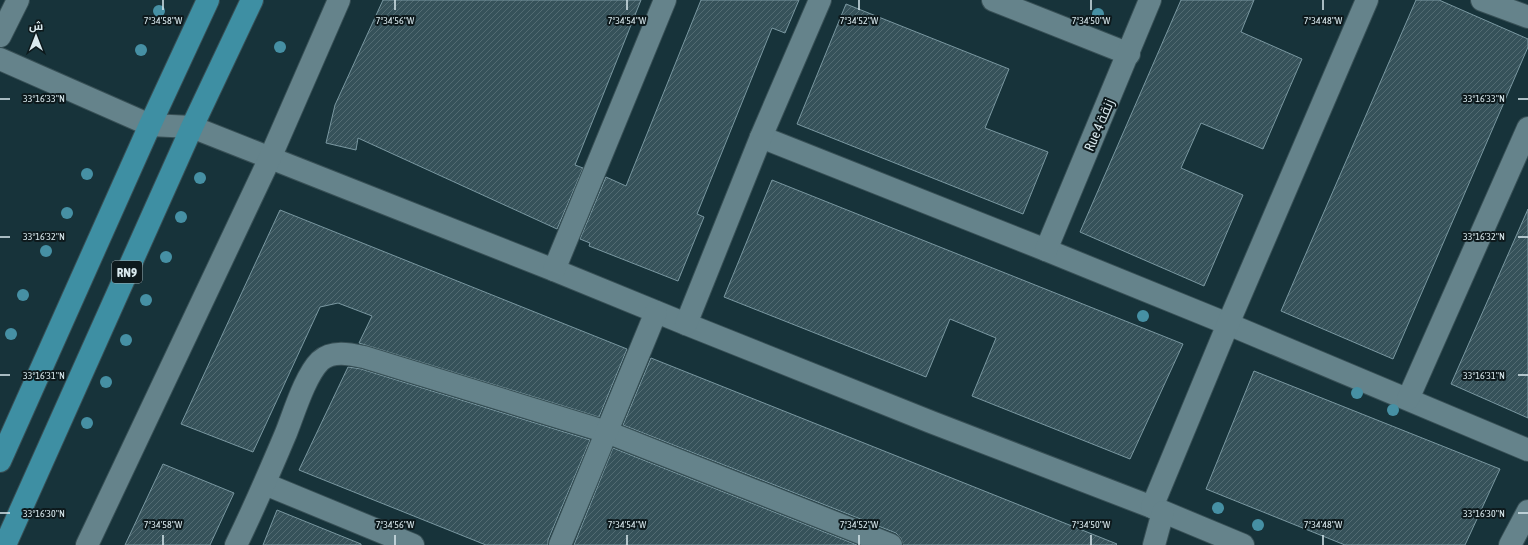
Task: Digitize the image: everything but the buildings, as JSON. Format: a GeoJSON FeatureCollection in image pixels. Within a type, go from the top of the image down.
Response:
{"type":"FeatureCollection","features":[{"type":"Feature","properties":{"kind":"highway","name":"RN9"},"geometry":{"type":"LineString","coordinates":[[0,461],[150,125],[208,0]]}},
{"type":"Feature","properties":{"kind":"highway","name":"RN9"},"geometry":{"type":"LineString","coordinates":[[5,545],[192,127],[252,0]]}},
{"type":"Feature","properties":{"kind":"street"},"geometry":{"type":"LineString","coordinates":[[0,36],[18,0]]}},
{"type":"Feature","properties":{"kind":"street"},"geometry":{"type":"LineString","coordinates":[[88,545],[270,158],[339,0]]}},
{"type":"Feature","properties":{"kind":"street"},"geometry":{"type":"LineString","coordinates":[[554,270],[665,0]]}},
{"type":"Feature","properties":{"kind":"street"},"geometry":{"type":"LineString","coordinates":[[686,324],[761,137],[820,0]]}},
{"type":"Feature","properties":{"kind":"street"},"geometry":{"type":"LineString","coordinates":[[993,0],[1129,54]]}},
{"type":"Feature","properties":{"kind":"street","name":"Rue 4 زنقة"},"geometry":{"type":"LineString","coordinates":[[1046,250],[1129,54],[1150,0]]}},
{"type":"Feature","properties":{"kind":"street"},"geometry":{"type":"LineString","coordinates":[[1154,545],[1158,510],[1228,324],[1367,0]]}},
{"type":"Feature","properties":{"kind":"street"},"geometry":{"type":"LineString","coordinates":[[1482,0],[1528,17]]}},
{"type":"Feature","properties":{"kind":"street"},"geometry":{"type":"LineString","coordinates":[[0,59],[150,125],[192,127],[554,270],[938,425],[1158,510],[1243,545]]}},
{"type":"Feature","properties":{"kind":"street"},"geometry":{"type":"LineString","coordinates":[[1408,399],[1528,128]]}},
{"type":"Feature","properties":{"kind":"street"},"geometry":{"type":"LineString","coordinates":[[761,137],[1228,324],[1528,450]]}},
{"type":"Feature","properties":{"kind":"street"},"geometry":{"type":"LineString","coordinates":[[560,545],[656,312]]}},
{"type":"Feature","properties":{"kind":"street"},"geometry":{"type":"LineString","coordinates":[[236,545],[264,484],[308,378],[320,361],[328,356],[338,354],[351,354],[364,357],[607,432],[883,544]]}},
{"type":"Feature","properties":{"kind":"street"},"geometry":{"type":"LineString","coordinates":[[264,484],[413,545]]}},
{"type":"Feature","properties":{"kind":"street"},"geometry":{"type":"LineString","coordinates":[[1510,545],[1528,510]]}}]}
